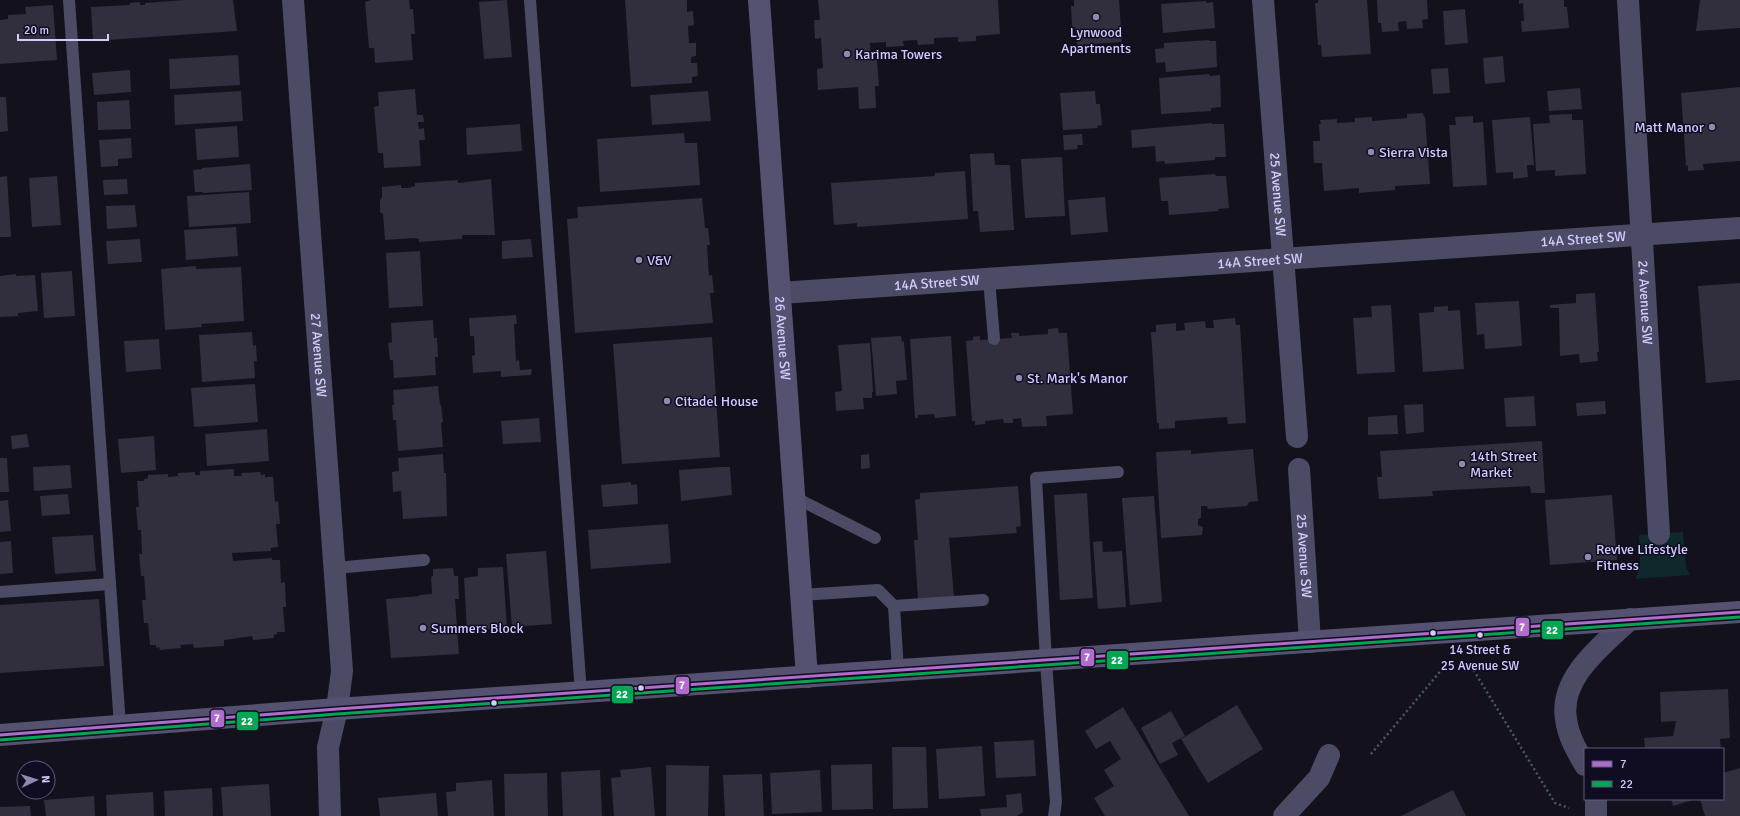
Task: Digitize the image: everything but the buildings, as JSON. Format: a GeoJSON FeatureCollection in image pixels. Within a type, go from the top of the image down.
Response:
{"type":"FeatureCollection","features":[{"type":"Feature","properties":{"kind":"main road","name":"26 Avenue SW"},"geometry":{"type":"LineString","coordinates":[[759,0],[807,677]]}},
{"type":"Feature","properties":{"kind":"main road"},"geometry":{"type":"LineString","coordinates":[[0,735],[338,709],[1740,612]]}},
{"type":"Feature","properties":{"kind":"street","name":"27 Avenue SW"},"geometry":{"type":"LineString","coordinates":[[294,0],[342,671],[338,709],[328,747],[330,816]]}},
{"type":"Feature","properties":{"kind":"street","name":"25 Avenue SW"},"geometry":{"type":"LineString","coordinates":[[1263,0],[1297,437]]}},
{"type":"Feature","properties":{"kind":"street","name":"24 Avenue SW"},"geometry":{"type":"LineString","coordinates":[[1628,0],[1659,534]]}},
{"type":"Feature","properties":{"kind":"street","name":"14A Street SW"},"geometry":{"type":"LineString","coordinates":[[780,293],[1740,228]]}},
{"type":"Feature","properties":{"kind":"street","name":"25 Avenue SW"},"geometry":{"type":"LineString","coordinates":[[1299,469],[1310,642]]}},
{"type":"Feature","properties":{"kind":"street"},"geometry":{"type":"LineString","coordinates":[[1584,763],[1574,746],[1566,719],[1568,690],[1585,662],[1630,620]]}},
{"type":"Feature","properties":{"kind":"street"},"geometry":{"type":"LineString","coordinates":[[1291,813],[1319,778],[1329,755]]}},
{"type":"Feature","properties":{"kind":"street"},"geometry":{"type":"LineString","coordinates":[[1585,813],[1595,800]]}},
{"type":"Feature","properties":{"kind":"lane"},"geometry":{"type":"LineString","coordinates":[[69,0],[120,726]]}},
{"type":"Feature","properties":{"kind":"lane"},"geometry":{"type":"LineString","coordinates":[[530,0],[581,693]]}},
{"type":"Feature","properties":{"kind":"lane"},"geometry":{"type":"LineString","coordinates":[[989,279],[994,339]]}},
{"type":"Feature","properties":{"kind":"lane"},"geometry":{"type":"LineString","coordinates":[[1054,816],[1056,802],[1046,661],[1036,478],[1118,472]]}},
{"type":"Feature","properties":{"kind":"lane"},"geometry":{"type":"LineString","coordinates":[[794,497],[875,538]]}},
{"type":"Feature","properties":{"kind":"lane"},"geometry":{"type":"LineString","coordinates":[[335,568],[424,560]]}},
{"type":"Feature","properties":{"kind":"lane"},"geometry":{"type":"LineString","coordinates":[[0,592],[110,584]]}},
{"type":"Feature","properties":{"kind":"lane"},"geometry":{"type":"LineString","coordinates":[[801,595],[878,590],[894,606],[898,671]]}},
{"type":"Feature","properties":{"kind":"lane"},"geometry":{"type":"LineString","coordinates":[[894,606],[983,600]]}},
{"type":"Feature","properties":{"kind":"path"},"geometry":{"type":"LineString","coordinates":[[1471,666],[1555,803],[1585,813]]}},
{"type":"Feature","properties":{"kind":"path"},"geometry":{"type":"LineString","coordinates":[[1371,754],[1443,668]]}},
{"type":"Feature","properties":{"kind":"green space"},"geometry":{"type":"Polygon","coordinates":[[[1683,532],[1686,567],[1690,575],[1635,579],[1640,563],[1639,535],[1683,532]]]}},
{"type":"Feature","properties":{"kind":"transit line","name":"7"},"geometry":{"type":"LineString","coordinates":[[0,735],[337,709],[1740,612]]}},
{"type":"Feature","properties":{"kind":"transit line","name":"22"},"geometry":{"type":"LineString","coordinates":[[0,740],[337,714],[1740,617]]}},
{"type":"Feature","properties":{"kind":"place","name":"Lynwood Apartments"},"geometry":{"type":"Point","coordinates":[1096,17]}},
{"type":"Feature","properties":{"kind":"place","name":"Karima Towers"},"geometry":{"type":"Point","coordinates":[847,54]}},
{"type":"Feature","properties":{"kind":"place","name":"Matt Manor"},"geometry":{"type":"Point","coordinates":[1712,127]}},
{"type":"Feature","properties":{"kind":"place","name":"Sierra Vista"},"geometry":{"type":"Point","coordinates":[1371,152]}},
{"type":"Feature","properties":{"kind":"place","name":"V&V"},"geometry":{"type":"Point","coordinates":[639,260]}},
{"type":"Feature","properties":{"kind":"place","name":"St. Mark's Manor"},"geometry":{"type":"Point","coordinates":[1019,378]}},
{"type":"Feature","properties":{"kind":"place","name":"Citadel House"},"geometry":{"type":"Point","coordinates":[667,401]}},
{"type":"Feature","properties":{"kind":"place","name":"14th Street Market"},"geometry":{"type":"Point","coordinates":[1462,464]}},
{"type":"Feature","properties":{"kind":"place","name":"Revive Lifestyle Fitness"},"geometry":{"type":"Point","coordinates":[1588,557]}},
{"type":"Feature","properties":{"kind":"place","name":"Summers Block"},"geometry":{"type":"Point","coordinates":[423,628]}},
{"type":"Feature","properties":{"kind":"place","name":"14 Street & 25 Avenue SW"},"geometry":{"type":"Point","coordinates":[1480,635]}}]}
